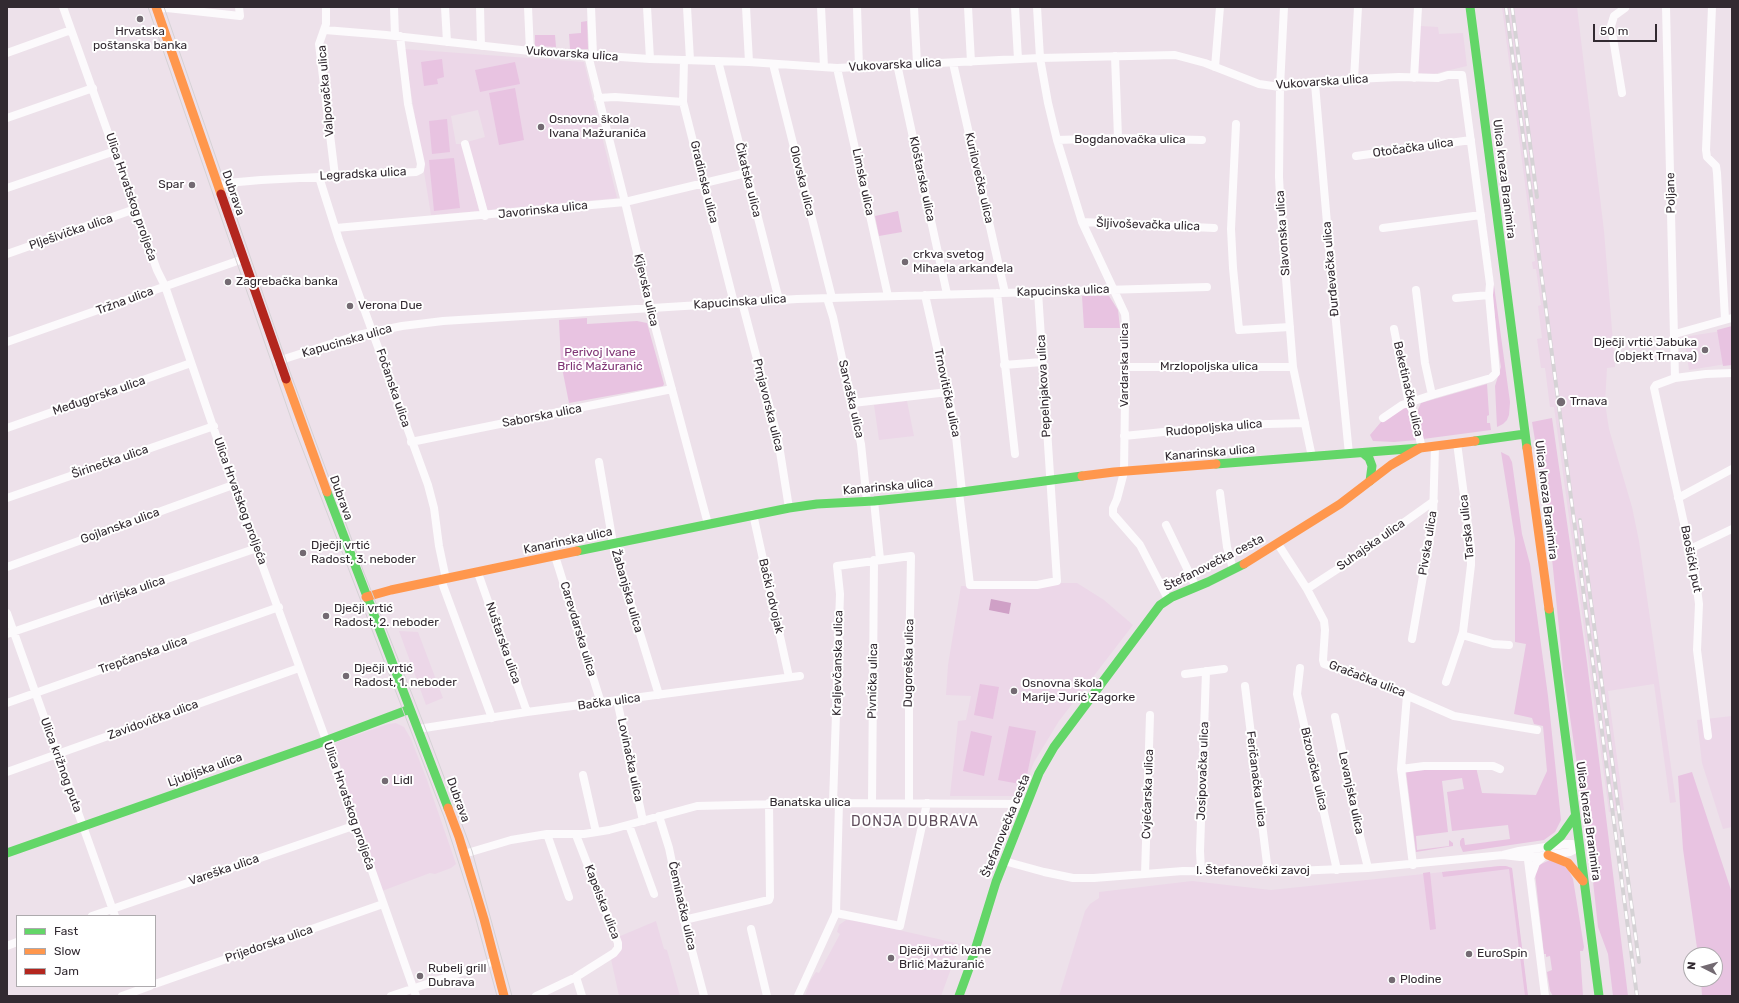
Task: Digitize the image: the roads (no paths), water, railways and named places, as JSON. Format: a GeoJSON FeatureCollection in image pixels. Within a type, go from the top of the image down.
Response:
{"type":"FeatureCollection","features":[{"type":"Feature","properties":{"kind":"street","name":"Ulica Hrvatskog proljeća"},"geometry":{"type":"LineString","coordinates":[[63,7],[157,270],[165,286],[233,485],[326,740],[415,992]]}},
{"type":"Feature","properties":{"kind":"street"},"geometry":{"type":"LineString","coordinates":[[156,8],[240,16],[239,7]]}},
{"type":"Feature","properties":{"kind":"street","name":"Valpovačka ulica"},"geometry":{"type":"LineString","coordinates":[[326,7],[325,30],[319,44],[335,176]]}},
{"type":"Feature","properties":{"kind":"street"},"geometry":{"type":"LineString","coordinates":[[394,7],[397,36]]}},
{"type":"Feature","properties":{"kind":"street"},"geometry":{"type":"LineString","coordinates":[[445,7],[447,42]]}},
{"type":"Feature","properties":{"kind":"street"},"geometry":{"type":"LineString","coordinates":[[480,7],[481,46]]}},
{"type":"Feature","properties":{"kind":"street"},"geometry":{"type":"LineString","coordinates":[[528,7],[530,51]]}},
{"type":"Feature","properties":{"kind":"street","name":"Kijevska ulica"},"geometry":{"type":"LineString","coordinates":[[591,7],[590,55],[598,98],[625,202],[650,308],[708,524]]}},
{"type":"Feature","properties":{"kind":"street"},"geometry":{"type":"LineString","coordinates":[[647,7],[650,59]]}},
{"type":"Feature","properties":{"kind":"street","name":"Gradinska ulica"},"geometry":{"type":"LineString","coordinates":[[687,7],[687,60],[683,102],[734,303]]}},
{"type":"Feature","properties":{"kind":"street"},"geometry":{"type":"LineString","coordinates":[[746,7],[749,62]]}},
{"type":"Feature","properties":{"kind":"street"},"geometry":{"type":"LineString","coordinates":[[821,7],[824,67]]}},
{"type":"Feature","properties":{"kind":"street"},"geometry":{"type":"LineString","coordinates":[[857,7],[859,67]]}},
{"type":"Feature","properties":{"kind":"street"},"geometry":{"type":"LineString","coordinates":[[914,7],[917,63]]}},
{"type":"Feature","properties":{"kind":"street"},"geometry":{"type":"LineString","coordinates":[[968,7],[971,62]]}},
{"type":"Feature","properties":{"kind":"street"},"geometry":{"type":"LineString","coordinates":[[1015,7],[1018,59]]}},
{"type":"Feature","properties":{"kind":"street","name":"Vardarska ulica"},"geometry":{"type":"LineString","coordinates":[[1037,7],[1040,58],[1048,103],[1057,140],[1082,222],[1125,314],[1124,472],[1113,508],[1113,514],[1140,545],[1168,599]]}},
{"type":"Feature","properties":{"kind":"street"},"geometry":{"type":"LineString","coordinates":[[1215,67],[1220,7]]}},
{"type":"Feature","properties":{"kind":"street","name":"Slavonska ulica"},"geometry":{"type":"LineString","coordinates":[[1284,7],[1280,87],[1280,192],[1293,367],[1312,457]]}},
{"type":"Feature","properties":{"kind":"street"},"geometry":{"type":"LineString","coordinates":[[1354,79],[1358,7]]}},
{"type":"Feature","properties":{"kind":"street"},"geometry":{"type":"LineString","coordinates":[[1414,78],[1418,7]]}},
{"type":"Feature","properties":{"kind":"street","name":"Ulica kneza Branimira"},"geometry":{"type":"LineString","coordinates":[[1470,7],[1598,996]]}},
{"type":"Feature","properties":{"kind":"street"},"geometry":{"type":"LineString","coordinates":[[1622,93],[1611,22],[1614,16],[1626,7]]}},
{"type":"Feature","properties":{"kind":"street","name":"Poljane"},"geometry":{"type":"LineString","coordinates":[[1666,7],[1675,378]]}},
{"type":"Feature","properties":{"kind":"street"},"geometry":{"type":"LineString","coordinates":[[1675,334],[1729,319],[1717,173],[1716,166],[1707,157],[1706,150],[1712,7]]}},
{"type":"Feature","properties":{"kind":"street","name":"Dubrava"},"geometry":{"type":"LineString","coordinates":[[156,8],[278,361],[464,854],[504,996]]}},
{"type":"Feature","properties":{"kind":"street"},"geometry":{"type":"LineString","coordinates":[[7,52],[71,30]]}},
{"type":"Feature","properties":{"kind":"street","name":"Vukovarska ulica"},"geometry":{"type":"LineString","coordinates":[[325,30],[397,36],[530,51],[650,59],[749,62],[837,68],[1040,58],[1175,56],[1189,58],[1259,84],[1280,87],[1354,79],[1438,78],[1448,75],[1462,75],[1471,140]]}},
{"type":"Feature","properties":{"kind":"street","name":"Legradska ulica"},"geometry":{"type":"LineString","coordinates":[[218,186],[227,183],[246,181],[416,172],[420,170],[421,164],[408,104],[397,36]]}},
{"type":"Feature","properties":{"kind":"street"},"geometry":{"type":"LineString","coordinates":[[1114,56],[1118,138]]}},
{"type":"Feature","properties":{"kind":"street","name":"Čikatska ulica"},"geometry":{"type":"LineString","coordinates":[[718,61],[779,300]]}},
{"type":"Feature","properties":{"kind":"street","name":"Kurilovečka ulica"},"geometry":{"type":"LineString","coordinates":[[952,63],[1001,293],[1004,365],[1015,454]]}},
{"type":"Feature","properties":{"kind":"street","name":"Olovska ulica"},"geometry":{"type":"LineString","coordinates":[[773,64],[830,298]]}},
{"type":"Feature","properties":{"kind":"street","name":"Kloštarska ulica"},"geometry":{"type":"LineString","coordinates":[[896,64],[947,294]]}},
{"type":"Feature","properties":{"kind":"street","name":"Limska ulica"},"geometry":{"type":"LineString","coordinates":[[837,68],[888,296]]}},
{"type":"Feature","properties":{"kind":"street","name":"Đurđevačka ulica"},"geometry":{"type":"LineString","coordinates":[[1315,84],[1349,454]]}},
{"type":"Feature","properties":{"kind":"street"},"geometry":{"type":"LineString","coordinates":[[7,118],[93,88]]}},
{"type":"Feature","properties":{"kind":"street"},"geometry":{"type":"LineString","coordinates":[[598,98],[615,97],[683,102]]}},
{"type":"Feature","properties":{"kind":"street"},"geometry":{"type":"LineString","coordinates":[[1236,124],[1231,229],[1239,330],[1290,327]]}},
{"type":"Feature","properties":{"kind":"street","name":"Bogdanovačka ulica"},"geometry":{"type":"LineString","coordinates":[[1057,140],[1118,138],[1202,140]]}},
{"type":"Feature","properties":{"kind":"street"},"geometry":{"type":"LineString","coordinates":[[1383,418],[1394,409],[1409,402],[1491,378],[1495,375],[1496,366],[1488,295],[1490,284],[1471,140]]}},
{"type":"Feature","properties":{"kind":"street","name":"Otočačka ulica"},"geometry":{"type":"LineString","coordinates":[[1356,156],[1471,140]]}},
{"type":"Feature","properties":{"kind":"street"},"geometry":{"type":"LineString","coordinates":[[465,144],[485,216]]}},
{"type":"Feature","properties":{"kind":"street"},"geometry":{"type":"LineString","coordinates":[[7,188],[115,151]]}},
{"type":"Feature","properties":{"kind":"street","name":"Javorinska ulica"},"geometry":{"type":"LineString","coordinates":[[336,228],[485,216],[625,202],[746,173]]}},
{"type":"Feature","properties":{"kind":"street","name":"Fočanska ulica"},"geometry":{"type":"LineString","coordinates":[[319,177],[411,442],[428,485],[434,508],[443,580],[492,718]]}},
{"type":"Feature","properties":{"kind":"street","name":"Plješivička ulica"},"geometry":{"type":"LineString","coordinates":[[7,254],[135,209]]}},
{"type":"Feature","properties":{"kind":"street"},"geometry":{"type":"LineString","coordinates":[[1383,228],[1481,215]]}},
{"type":"Feature","properties":{"kind":"street","name":"Šljivoševačka ulica"},"geometry":{"type":"LineString","coordinates":[[1082,222],[1214,228]]}},
{"type":"Feature","properties":{"kind":"street","name":"Tržna ulica"},"geometry":{"type":"LineString","coordinates":[[7,342],[243,259]]}},
{"type":"Feature","properties":{"kind":"street","name":"Kapucinska ulica"},"geometry":{"type":"LineString","coordinates":[[278,361],[334,342],[373,331],[444,321],[779,300],[1207,287]]}},
{"type":"Feature","properties":{"kind":"street"},"geometry":{"type":"LineString","coordinates":[[1416,290],[1425,363],[1432,395]]}},
{"type":"Feature","properties":{"kind":"street","name":"Pepelnjakova ulica"},"geometry":{"type":"LineString","coordinates":[[970,585],[1037,585],[1057,581],[1038,292]]}},
{"type":"Feature","properties":{"kind":"street","name":"Trnovitička ulica"},"geometry":{"type":"LineString","coordinates":[[925,295],[955,427],[970,585]]}},
{"type":"Feature","properties":{"kind":"street"},"geometry":{"type":"LineString","coordinates":[[1456,298],[1488,295]]}},
{"type":"Feature","properties":{"kind":"street","name":"Sarvaška ulica"},"geometry":{"type":"LineString","coordinates":[[830,298],[853,403],[871,502]]}},
{"type":"Feature","properties":{"kind":"street","name":"Prnjavorska ulica"},"geometry":{"type":"LineString","coordinates":[[742,302],[778,439],[789,508]]}},
{"type":"Feature","properties":{"kind":"street","name":"Beketinačka ulica"},"geometry":{"type":"LineString","coordinates":[[1394,329],[1409,402],[1421,448]]}},
{"type":"Feature","properties":{"kind":"street"},"geometry":{"type":"LineString","coordinates":[[1004,365],[1042,362]]}},
{"type":"Feature","properties":{"kind":"street","name":"Međugorska ulica"},"geometry":{"type":"LineString","coordinates":[[7,428],[191,363]]}},
{"type":"Feature","properties":{"kind":"street","name":"Mrzlopoljska ulica"},"geometry":{"type":"LineString","coordinates":[[1125,367],[1293,367]]}},
{"type":"Feature","properties":{"kind":"street"},"geometry":{"type":"LineString","coordinates":[[1675,378],[1706,374],[1732,373]]}},
{"type":"Feature","properties":{"kind":"street","name":"Baošićki put"},"geometry":{"type":"LineString","coordinates":[[1675,378],[1656,385],[1654,388],[1690,550],[1699,604],[1697,650],[1708,736]]}},
{"type":"Feature","properties":{"kind":"street","name":"Saborska ulica"},"geometry":{"type":"LineString","coordinates":[[411,442],[672,389]]}},
{"type":"Feature","properties":{"kind":"street"},"geometry":{"type":"LineString","coordinates":[[853,403],[948,392]]}},
{"type":"Feature","properties":{"kind":"street","name":"Rudopoljska ulica"},"geometry":{"type":"LineString","coordinates":[[1124,436],[1232,425],[1305,423]]}},
{"type":"Feature","properties":{"kind":"street","name":"Širinečka ulica"},"geometry":{"type":"LineString","coordinates":[[7,498],[214,426]]}},
{"type":"Feature","properties":{"kind":"street","name":"Štefanovečka cesta"},"geometry":{"type":"LineString","coordinates":[[959,996],[1004,861],[1039,773],[1054,747],[1160,605],[1168,599],[1233,569],[1278,544],[1340,504],[1395,463],[1421,448],[1526,434]]}},
{"type":"Feature","properties":{"kind":"street","name":"Tarska ulica"},"geometry":{"type":"LineString","coordinates":[[1446,682],[1462,635],[1471,565],[1471,548],[1457,443]]}},
{"type":"Feature","properties":{"kind":"street","name":"Pivska ulica"},"geometry":{"type":"LineString","coordinates":[[1412,639],[1433,519],[1435,446]]}},
{"type":"Feature","properties":{"kind":"street","name":"Kanarinska ulica"},"geometry":{"type":"LineString","coordinates":[[366,597],[391,590],[478,573],[753,514],[817,504],[871,502],[1124,472],[1421,448]]}},
{"type":"Feature","properties":{"kind":"street"},"geometry":{"type":"LineString","coordinates":[[1362,453],[1369,458],[1372,466],[1370,481]]}},
{"type":"Feature","properties":{"kind":"street","name":"Žabanjska ulica"},"geometry":{"type":"LineString","coordinates":[[599,462],[613,543],[624,586],[659,695]]}},
{"type":"Feature","properties":{"kind":"street"},"geometry":{"type":"LineString","coordinates":[[1678,498],[1732,469]]}},
{"type":"Feature","properties":{"kind":"street","name":"Gojlanska ulica"},"geometry":{"type":"LineString","coordinates":[[7,567],[233,485]]}},
{"type":"Feature","properties":{"kind":"street"},"geometry":{"type":"LineString","coordinates":[[1220,493],[1227,547],[1233,569]]}},
{"type":"Feature","properties":{"kind":"street","name":"Suhajska ulica"},"geometry":{"type":"LineString","coordinates":[[1307,589],[1350,561],[1434,501]]}},
{"type":"Feature","properties":{"kind":"street","name":"Pivnička ulica"},"geometry":{"type":"LineString","coordinates":[[871,502],[877,560],[872,803]]}},
{"type":"Feature","properties":{"kind":"street","name":"Bački odvojak"},"geometry":{"type":"LineString","coordinates":[[753,514],[790,677]]}},
{"type":"Feature","properties":{"kind":"street"},"geometry":{"type":"LineString","coordinates":[[1166,526],[1196,587]]}},
{"type":"Feature","properties":{"kind":"street"},"geometry":{"type":"LineString","coordinates":[[1690,550],[1732,529]]}},
{"type":"Feature","properties":{"kind":"street","name":"Gračačka ulica"},"geometry":{"type":"LineString","coordinates":[[1278,544],[1307,589],[1324,621],[1324,664],[1367,678],[1454,716],[1537,730]]}},
{"type":"Feature","properties":{"kind":"street","name":"Idrijska ulica"},"geometry":{"type":"LineString","coordinates":[[10,633],[257,548]]}},
{"type":"Feature","properties":{"kind":"street","name":"Carevdarska ulica"},"geometry":{"type":"LineString","coordinates":[[555,556],[601,703]]}},
{"type":"Feature","properties":{"kind":"street","name":"Dugoreška ulica"},"geometry":{"type":"LineString","coordinates":[[877,560],[911,556],[909,803]]}},
{"type":"Feature","properties":{"kind":"street","name":"Kraljevčanska ulica"},"geometry":{"type":"LineString","coordinates":[[836,913],[836,803],[840,594],[837,566],[877,560]]}},
{"type":"Feature","properties":{"kind":"street","name":"Nuštarska ulica"},"geometry":{"type":"LineString","coordinates":[[478,573],[527,712]]}},
{"type":"Feature","properties":{"kind":"street","name":"Trepčanska ulica"},"geometry":{"type":"LineString","coordinates":[[7,703],[278,607]]}},
{"type":"Feature","properties":{"kind":"street","name":"Ulica križnog puta"},"geometry":{"type":"LineString","coordinates":[[7,613],[10,633],[35,693],[114,912]]}},
{"type":"Feature","properties":{"kind":"street"},"geometry":{"type":"LineString","coordinates":[[1462,635],[1493,644],[1509,645]]}},
{"type":"Feature","properties":{"kind":"street","name":"Zavidovička ulica"},"geometry":{"type":"LineString","coordinates":[[7,772],[299,668]]}},
{"type":"Feature","properties":{"kind":"street","name":"Bizovačka ulica"},"geometry":{"type":"LineString","coordinates":[[1300,668],[1297,694],[1298,702],[1337,870]]}},
{"type":"Feature","properties":{"kind":"street"},"geometry":{"type":"LineString","coordinates":[[1185,674],[1224,669]]}},
{"type":"Feature","properties":{"kind":"street","name":"Josipovačka ulica"},"geometry":{"type":"LineString","coordinates":[[1202,871],[1200,852],[1206,672]]}},
{"type":"Feature","properties":{"kind":"street","name":"Bačka ulica"},"geometry":{"type":"LineString","coordinates":[[418,729],[527,712],[800,676]]}},
{"type":"Feature","properties":{"kind":"street","name":"Feričanačka ulica"},"geometry":{"type":"LineString","coordinates":[[1245,686],[1268,872]]}},
{"type":"Feature","properties":{"kind":"street"},"geometry":{"type":"LineString","coordinates":[[1407,695],[1401,769],[1413,865]]}},
{"type":"Feature","properties":{"kind":"street","name":"Lovinačka ulica"},"geometry":{"type":"LineString","coordinates":[[617,700],[643,820]]}},
{"type":"Feature","properties":{"kind":"street","name":"Ljubijska ulica"},"geometry":{"type":"LineString","coordinates":[[7,853],[410,709]]}},
{"type":"Feature","properties":{"kind":"street","name":"Cvjećarska ulica"},"geometry":{"type":"LineString","coordinates":[[1145,874],[1150,715]]}},
{"type":"Feature","properties":{"kind":"street","name":"Levanjska ulica"},"geometry":{"type":"LineString","coordinates":[[1335,717],[1358,832],[1368,868]]}},
{"type":"Feature","properties":{"kind":"street"},"geometry":{"type":"LineString","coordinates":[[1401,769],[1424,766],[1486,766],[1500,769]]}},
{"type":"Feature","properties":{"kind":"street"},"geometry":{"type":"LineString","coordinates":[[583,775],[596,832]]}},
{"type":"Feature","properties":{"kind":"street"},"geometry":{"type":"LineString","coordinates":[[684,920],[769,900],[769,803]]}},
{"type":"Feature","properties":{"kind":"street","name":"Banatska ulica"},"geometry":{"type":"LineString","coordinates":[[464,854],[511,840],[547,834],[576,835],[596,832],[629,825],[697,806],[769,803],[1027,804]]}},
{"type":"Feature","properties":{"kind":"street"},"geometry":{"type":"LineString","coordinates":[[797,996],[836,913],[900,926],[927,803]]}},
{"type":"Feature","properties":{"kind":"street","name":"Čeminačka ulica"},"geometry":{"type":"LineString","coordinates":[[659,816],[671,855],[684,920],[704,996]]}},
{"type":"Feature","properties":{"kind":"street"},"geometry":{"type":"LineString","coordinates":[[1530,879],[1536,863],[1561,836],[1575,816]]}},
{"type":"Feature","properties":{"kind":"street","name":"Vareška ulica"},"geometry":{"type":"LineString","coordinates":[[98,915],[114,912],[356,825]]}},
{"type":"Feature","properties":{"kind":"street"},"geometry":{"type":"LineString","coordinates":[[629,825],[654,894]]}},
{"type":"Feature","properties":{"kind":"street"},"geometry":{"type":"LineString","coordinates":[[547,834],[569,897]]}},
{"type":"Feature","properties":{"kind":"street","name":"Kapelska ulica"},"geometry":{"type":"LineString","coordinates":[[536,996],[576,977],[614,953],[618,948],[618,943],[576,835]]}},
{"type":"Feature","properties":{"kind":"street","name":"I. Štefanovečki zavoj"},"geometry":{"type":"LineString","coordinates":[[1004,861],[1073,878],[1094,878],[1202,871],[1268,872],[1337,870],[1413,865],[1546,852],[1570,844],[1579,847]]}},
{"type":"Feature","properties":{"kind":"street"},"geometry":{"type":"LineString","coordinates":[[1546,852],[1568,863],[1584,881]]}},
{"type":"Feature","properties":{"kind":"street"},"geometry":{"type":"LineString","coordinates":[[1527,853],[1545,996]]}},
{"type":"Feature","properties":{"kind":"street"},"geometry":{"type":"LineString","coordinates":[[1507,856],[1522,865],[1530,879]]}},
{"type":"Feature","properties":{"kind":"street","name":"Prijedorska ulica"},"geometry":{"type":"LineString","coordinates":[[156,984],[383,904]]}},
{"type":"Feature","properties":{"kind":"street"},"geometry":{"type":"LineString","coordinates":[[751,929],[767,996]]}},
{"type":"Feature","properties":{"kind":"street"},"geometry":{"type":"LineString","coordinates":[[392,996],[415,992],[495,960]]}},
{"type":"Feature","properties":{"kind":"street"},"geometry":{"type":"LineString","coordinates":[[576,977],[582,996]]}},
{"type":"Feature","properties":{"kind":"street"},"geometry":{"type":"LineString","coordinates":[[122,996],[140,991]]}},
{"type":"Feature","properties":{"kind":"tram line"},"geometry":{"type":"LineString","coordinates":[[148,7],[294,427],[444,817],[471,901],[497,996]]}},
{"type":"Feature","properties":{"kind":"tram line"},"geometry":{"type":"LineString","coordinates":[[164,7],[290,372],[363,570],[472,851],[512,996]]}},
{"type":"Feature","properties":{"kind":"railway"},"geometry":{"type":"LineString","coordinates":[[1506,7],[1637,996]]}},
{"type":"Feature","properties":{"kind":"railway"},"geometry":{"type":"LineString","coordinates":[[1512,7],[1537,197]]}},
{"type":"Feature","properties":{"kind":"railway"},"geometry":{"type":"LineString","coordinates":[[1580,520],[1639,962]]}},
{"type":"Feature","properties":{"kind":"place","name":"Hrvatska poštanska banka"},"geometry":{"type":"Point","coordinates":[140,19]}},
{"type":"Feature","properties":{"kind":"place","name":"Osnovna škola Ivana Mažuranića"},"geometry":{"type":"Point","coordinates":[541,127]}},
{"type":"Feature","properties":{"kind":"place","name":"Spar"},"geometry":{"type":"Point","coordinates":[192,185]}},
{"type":"Feature","properties":{"kind":"place","name":"crkva svetog Mihaela arkanđela"},"geometry":{"type":"Point","coordinates":[905,262]}},
{"type":"Feature","properties":{"kind":"place","name":"Zagrebačka banka"},"geometry":{"type":"Point","coordinates":[228,282]}},
{"type":"Feature","properties":{"kind":"place","name":"Verona Due"},"geometry":{"type":"Point","coordinates":[350,306]}},
{"type":"Feature","properties":{"kind":"place","name":"Dječji vrtić Jabuka (objekt Trnava)"},"geometry":{"type":"Point","coordinates":[1705,350]}},
{"type":"Feature","properties":{"kind":"place","name":"Trnava"},"geometry":{"type":"Point","coordinates":[1561,402]}},
{"type":"Feature","properties":{"kind":"place","name":"Dječji vrtić Radost, 3. neboder"},"geometry":{"type":"Point","coordinates":[303,553]}},
{"type":"Feature","properties":{"kind":"place","name":"Dječji vrtić Radost, 2. neboder"},"geometry":{"type":"Point","coordinates":[326,616]}},
{"type":"Feature","properties":{"kind":"place","name":"Dječji vrtić Radost, 1. neboder"},"geometry":{"type":"Point","coordinates":[346,676]}},
{"type":"Feature","properties":{"kind":"place","name":"Osnovna škola Marije Jurić Zagorke"},"geometry":{"type":"Point","coordinates":[1014,691]}},
{"type":"Feature","properties":{"kind":"place","name":"Lidl"},"geometry":{"type":"Point","coordinates":[385,781]}},
{"type":"Feature","properties":{"kind":"place","name":"EuroSpin"},"geometry":{"type":"Point","coordinates":[1469,954]}},
{"type":"Feature","properties":{"kind":"place","name":"Dječji vrtić Ivane Brlić Mažuranić"},"geometry":{"type":"Point","coordinates":[891,958]}},
{"type":"Feature","properties":{"kind":"place","name":"Rubelj grill Dubrava"},"geometry":{"type":"Point","coordinates":[420,976]}},
{"type":"Feature","properties":{"kind":"place","name":"Plodine"},"geometry":{"type":"Point","coordinates":[1392,980]}},
{"type":"Feature","properties":{"kind":"district","name":"DONJA DUBRAVA"},"geometry":{"type":"Point","coordinates":[915,822]}},
{"type":"Feature","properties":{"kind":"park label","name":"Perivoj Ivane Brlić Mažuranić"},"geometry":{"type":"Point","coordinates":[600,360]}}]}
